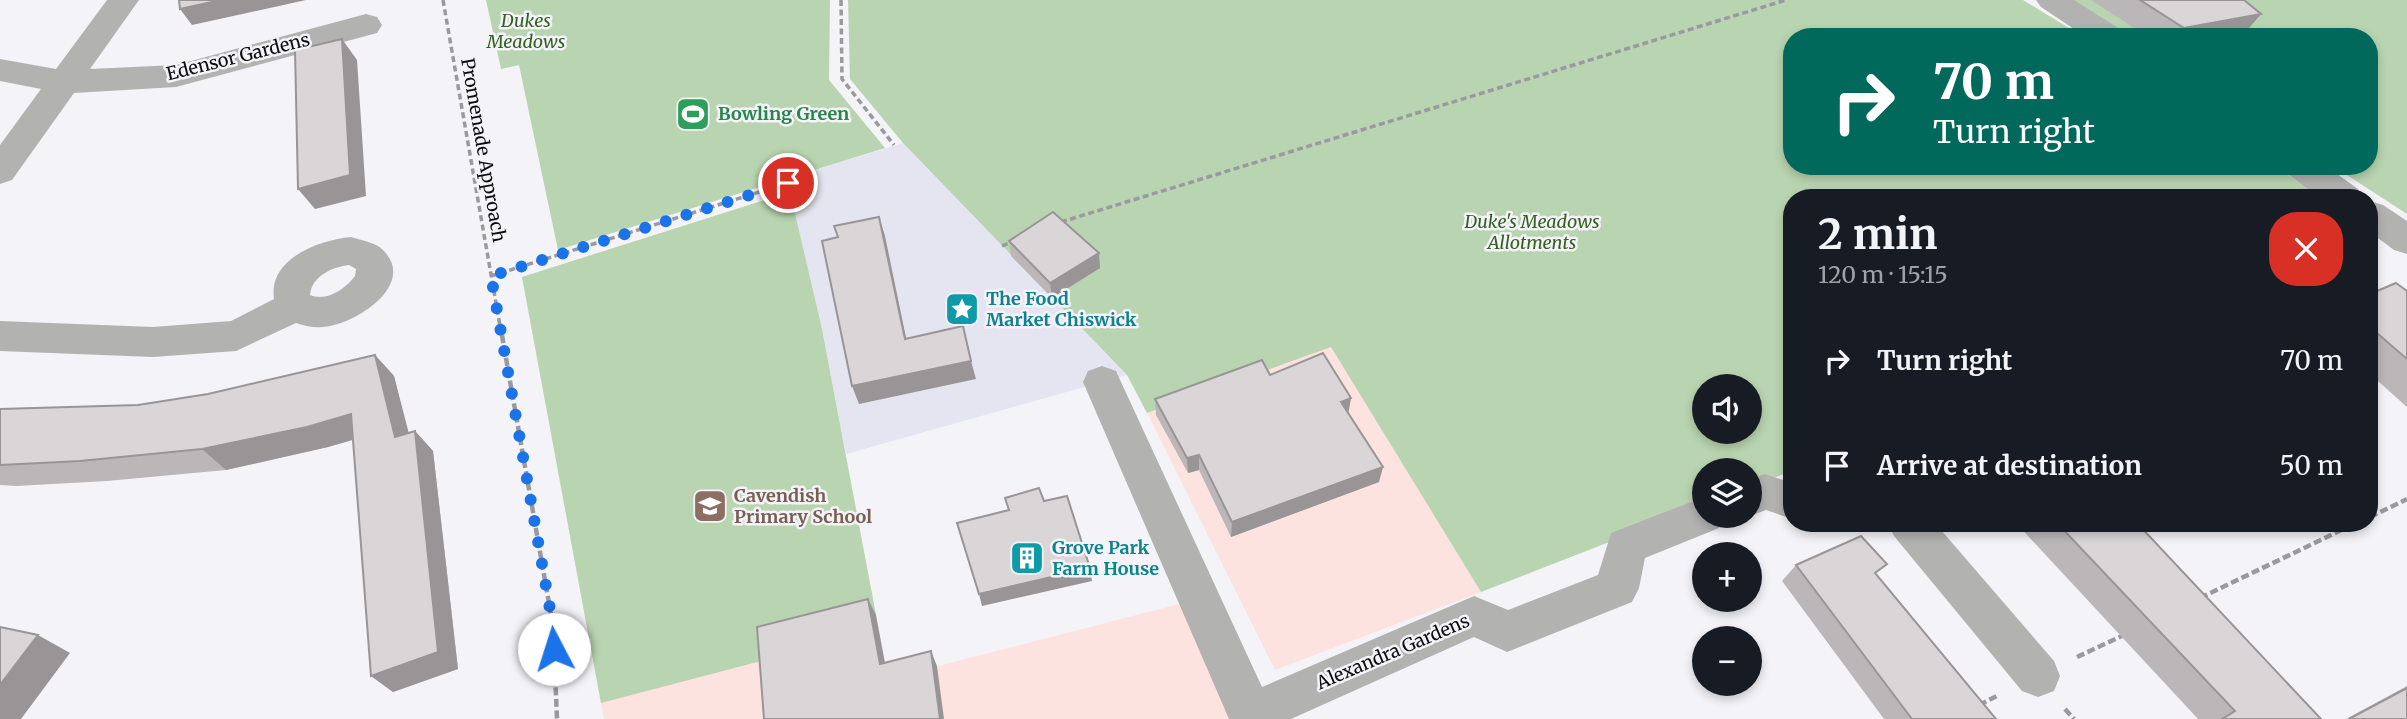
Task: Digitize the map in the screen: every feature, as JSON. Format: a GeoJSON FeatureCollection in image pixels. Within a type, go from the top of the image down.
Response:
{"type":"FeatureCollection","features":[{"type":"Feature","properties":{"kind":"street"},"geometry":{"type":"LineString","coordinates":[[0,171],[123,0]]}},
{"type":"Feature","properties":{"kind":"street"},"geometry":{"type":"LineString","coordinates":[[2052,0],[2095,28]]}},
{"type":"Feature","properties":{"kind":"street","name":"Edensor Gardens"},"geometry":{"type":"LineString","coordinates":[[0,70],[66,82],[176,76],[366,25]]}},
{"type":"Feature","properties":{"kind":"street"},"geometry":{"type":"LineString","coordinates":[[2314,175],[2333,189]]}},
{"type":"Feature","properties":{"kind":"street"},"geometry":{"type":"LineString","coordinates":[[2378,223],[2392,240]]}},
{"type":"Feature","properties":{"kind":"street"},"geometry":{"type":"LineString","coordinates":[[0,336],[153,342],[236,336],[296,305]]}},
{"type":"Feature","properties":{"kind":"street"},"geometry":{"type":"LineString","coordinates":[[1102,382],[1251,716]]}},
{"type":"Feature","properties":{"kind":"street"},"geometry":{"type":"LineString","coordinates":[[1762,493],[1783,498]]}},
{"type":"Feature","properties":{"kind":"street","name":"Alexandra Gardens"},"geometry":{"type":"LineString","coordinates":[[1251,716],[1474,616],[1507,631],[1617,588],[1626,546],[1692,520]]}},
{"type":"Feature","properties":{"kind":"street"},"geometry":{"type":"LineString","coordinates":[[1917,532],[2038,676]]}},
{"type":"Feature","properties":{"kind":"path","name":"Promenade Approach"},"geometry":{"type":"LineString","coordinates":[[443,0],[553,626],[557,719]]}},
{"type":"Feature","properties":{"kind":"path"},"geometry":{"type":"LineString","coordinates":[[841,0],[842,79],[894,145]]}},
{"type":"Feature","properties":{"kind":"path"},"geometry":{"type":"LineString","coordinates":[[1054,223],[1786,0]]}},
{"type":"Feature","properties":{"kind":"path"},"geometry":{"type":"LineString","coordinates":[[491,276],[788,183]]}},
{"type":"Feature","properties":{"kind":"path"},"geometry":{"type":"LineString","coordinates":[[1002,246],[1021,239]]}},
{"type":"Feature","properties":{"kind":"path"},"geometry":{"type":"LineString","coordinates":[[2378,513],[2407,499]]}},
{"type":"Feature","properties":{"kind":"path"},"geometry":{"type":"LineString","coordinates":[[2196,600],[2337,532]]}},
{"type":"Feature","properties":{"kind":"path"},"geometry":{"type":"LineString","coordinates":[[1972,708],[2136,629]]}},
{"type":"Feature","properties":{"kind":"shaded area"},"geometry":{"type":"Polygon","coordinates":[[[903,143],[1127,375],[846,454],[822,329],[786,179],[903,143]]]}},
{"type":"Feature","properties":{"kind":"shaded area","name":"Cavendish Primary School"},"geometry":{"type":"Polygon","coordinates":[[[790,192],[822,329],[888,679],[1195,600],[1237,719],[604,719],[522,277],[790,192]]]}},
{"type":"Feature","properties":{"kind":"shaded area"},"geometry":{"type":"Polygon","coordinates":[[[1331,346],[1481,592],[1275,670],[1147,413],[1331,346]]]}},
{"type":"Feature","properties":{"kind":"green space","name":"Bowling Green"},"geometry":{"type":"Polygon","coordinates":[[[486,0],[830,0],[829,80],[885,148],[558,250],[519,65],[501,69],[486,0]]]}},
{"type":"Feature","properties":{"kind":"green space","name":"Duke's Meadows Allotments"},"geometry":{"type":"Polygon","coordinates":[[[848,0],[2023,0],[2069,28],[1783,28],[1783,175],[2288,175],[2309,189],[1783,189],[1783,474],[1762,482],[1762,458],[1692,458],[1692,510],[1481,592],[1331,347],[1147,413],[1127,375],[903,143],[850,79],[848,0]]]}},
{"type":"Feature","properties":{"kind":"green space"},"geometry":{"type":"Polygon","coordinates":[[[2071,0],[2407,0],[2407,214],[2378,195],[2378,189],[2368,189],[2347,175],[2378,175],[2378,28],[2115,28],[2071,0]]]}},
{"type":"Feature","properties":{"kind":"green space","name":"Cavendish Primary School"},"geometry":{"type":"Polygon","coordinates":[[[790,192],[822,329],[876,615],[768,642],[769,659],[601,703],[522,277],[790,192]]]}},
{"type":"Feature","properties":{"kind":"building"},"geometry":{"type":"Polygon","coordinates":[[[179,0],[221,0],[180,9],[179,0]]]}},
{"type":"Feature","properties":{"kind":"building"},"geometry":{"type":"Polygon","coordinates":[[[2140,0],[2244,0],[2261,14],[2184,28],[2140,0]]]}},
{"type":"Feature","properties":{"kind":"building"},"geometry":{"type":"Polygon","coordinates":[[[342,39],[350,175],[298,189],[295,50],[342,39]]]}},
{"type":"Feature","properties":{"kind":"building"},"geometry":{"type":"Polygon","coordinates":[[[1053,212],[1099,253],[1050,283],[1009,241],[1053,212]]]}},
{"type":"Feature","properties":{"kind":"building"},"geometry":{"type":"Polygon","coordinates":[[[879,217],[905,339],[963,326],[971,361],[852,386],[822,241],[838,237],[834,226],[879,217]]]}},
{"type":"Feature","properties":{"kind":"building"},"geometry":{"type":"Polygon","coordinates":[[[2396,283],[2407,291],[2407,359],[2378,334],[2378,291],[2396,283]]]}},
{"type":"Feature","properties":{"kind":"building"},"geometry":{"type":"Polygon","coordinates":[[[1323,353],[1351,398],[1341,402],[1383,467],[1232,522],[1199,455],[1187,458],[1155,399],[1262,360],[1270,375],[1323,353]]]}},
{"type":"Feature","properties":{"kind":"building"},"geometry":{"type":"Polygon","coordinates":[[[375,355],[395,437],[415,431],[438,652],[371,676],[351,414],[307,427],[202,449],[80,461],[0,465],[0,409],[138,405],[208,394],[375,355]]]}},
{"type":"Feature","properties":{"kind":"building","name":"Grove Park Farm House"},"geometry":{"type":"Polygon","coordinates":[[[1039,488],[1044,501],[1067,496],[1090,568],[979,594],[957,523],[1009,510],[1005,498],[1039,488]]]}},
{"type":"Feature","properties":{"kind":"building"},"geometry":{"type":"Polygon","coordinates":[[[2066,532],[2145,532],[2321,719],[2222,719],[2235,711],[2066,532]]]}},
{"type":"Feature","properties":{"kind":"building"},"geometry":{"type":"Polygon","coordinates":[[[1861,536],[1887,564],[1875,573],[1996,719],[1912,719],[1796,565],[1861,536]]]}},
{"type":"Feature","properties":{"kind":"building"},"geometry":{"type":"Polygon","coordinates":[[[868,599],[880,664],[931,651],[940,719],[764,719],[757,627],[868,599]]]}},
{"type":"Feature","properties":{"kind":"building"},"geometry":{"type":"Polygon","coordinates":[[[0,627],[38,635],[0,685],[0,627]]]}},
{"type":"Feature","properties":{"kind":"building"},"geometry":{"type":"Polygon","coordinates":[[[2407,688],[2407,719],[2349,719],[2407,688]]]}},
{"type":"Feature","properties":{"kind":"place","name":"Bowling Green"},"geometry":{"type":"Point","coordinates":[693,114]}},
{"type":"Feature","properties":{"kind":"place","name":"The Food Market Chiswick"},"geometry":{"type":"Point","coordinates":[962,309]}},
{"type":"Feature","properties":{"kind":"place","name":"Cavendish Primary School"},"geometry":{"type":"Point","coordinates":[710,506]}},
{"type":"Feature","properties":{"kind":"place","name":"Grove Park Farm House"},"geometry":{"type":"Point","coordinates":[1027,558]}},
{"type":"Feature","properties":{"kind":"route"},"geometry":{"type":"LineString","coordinates":[[554,649],[553,626],[491,276],[788,183]]}},
{"type":"Feature","properties":{"kind":"park label","name":"Dukes Meadows"},"geometry":{"type":"Point","coordinates":[526,31]}}]}
